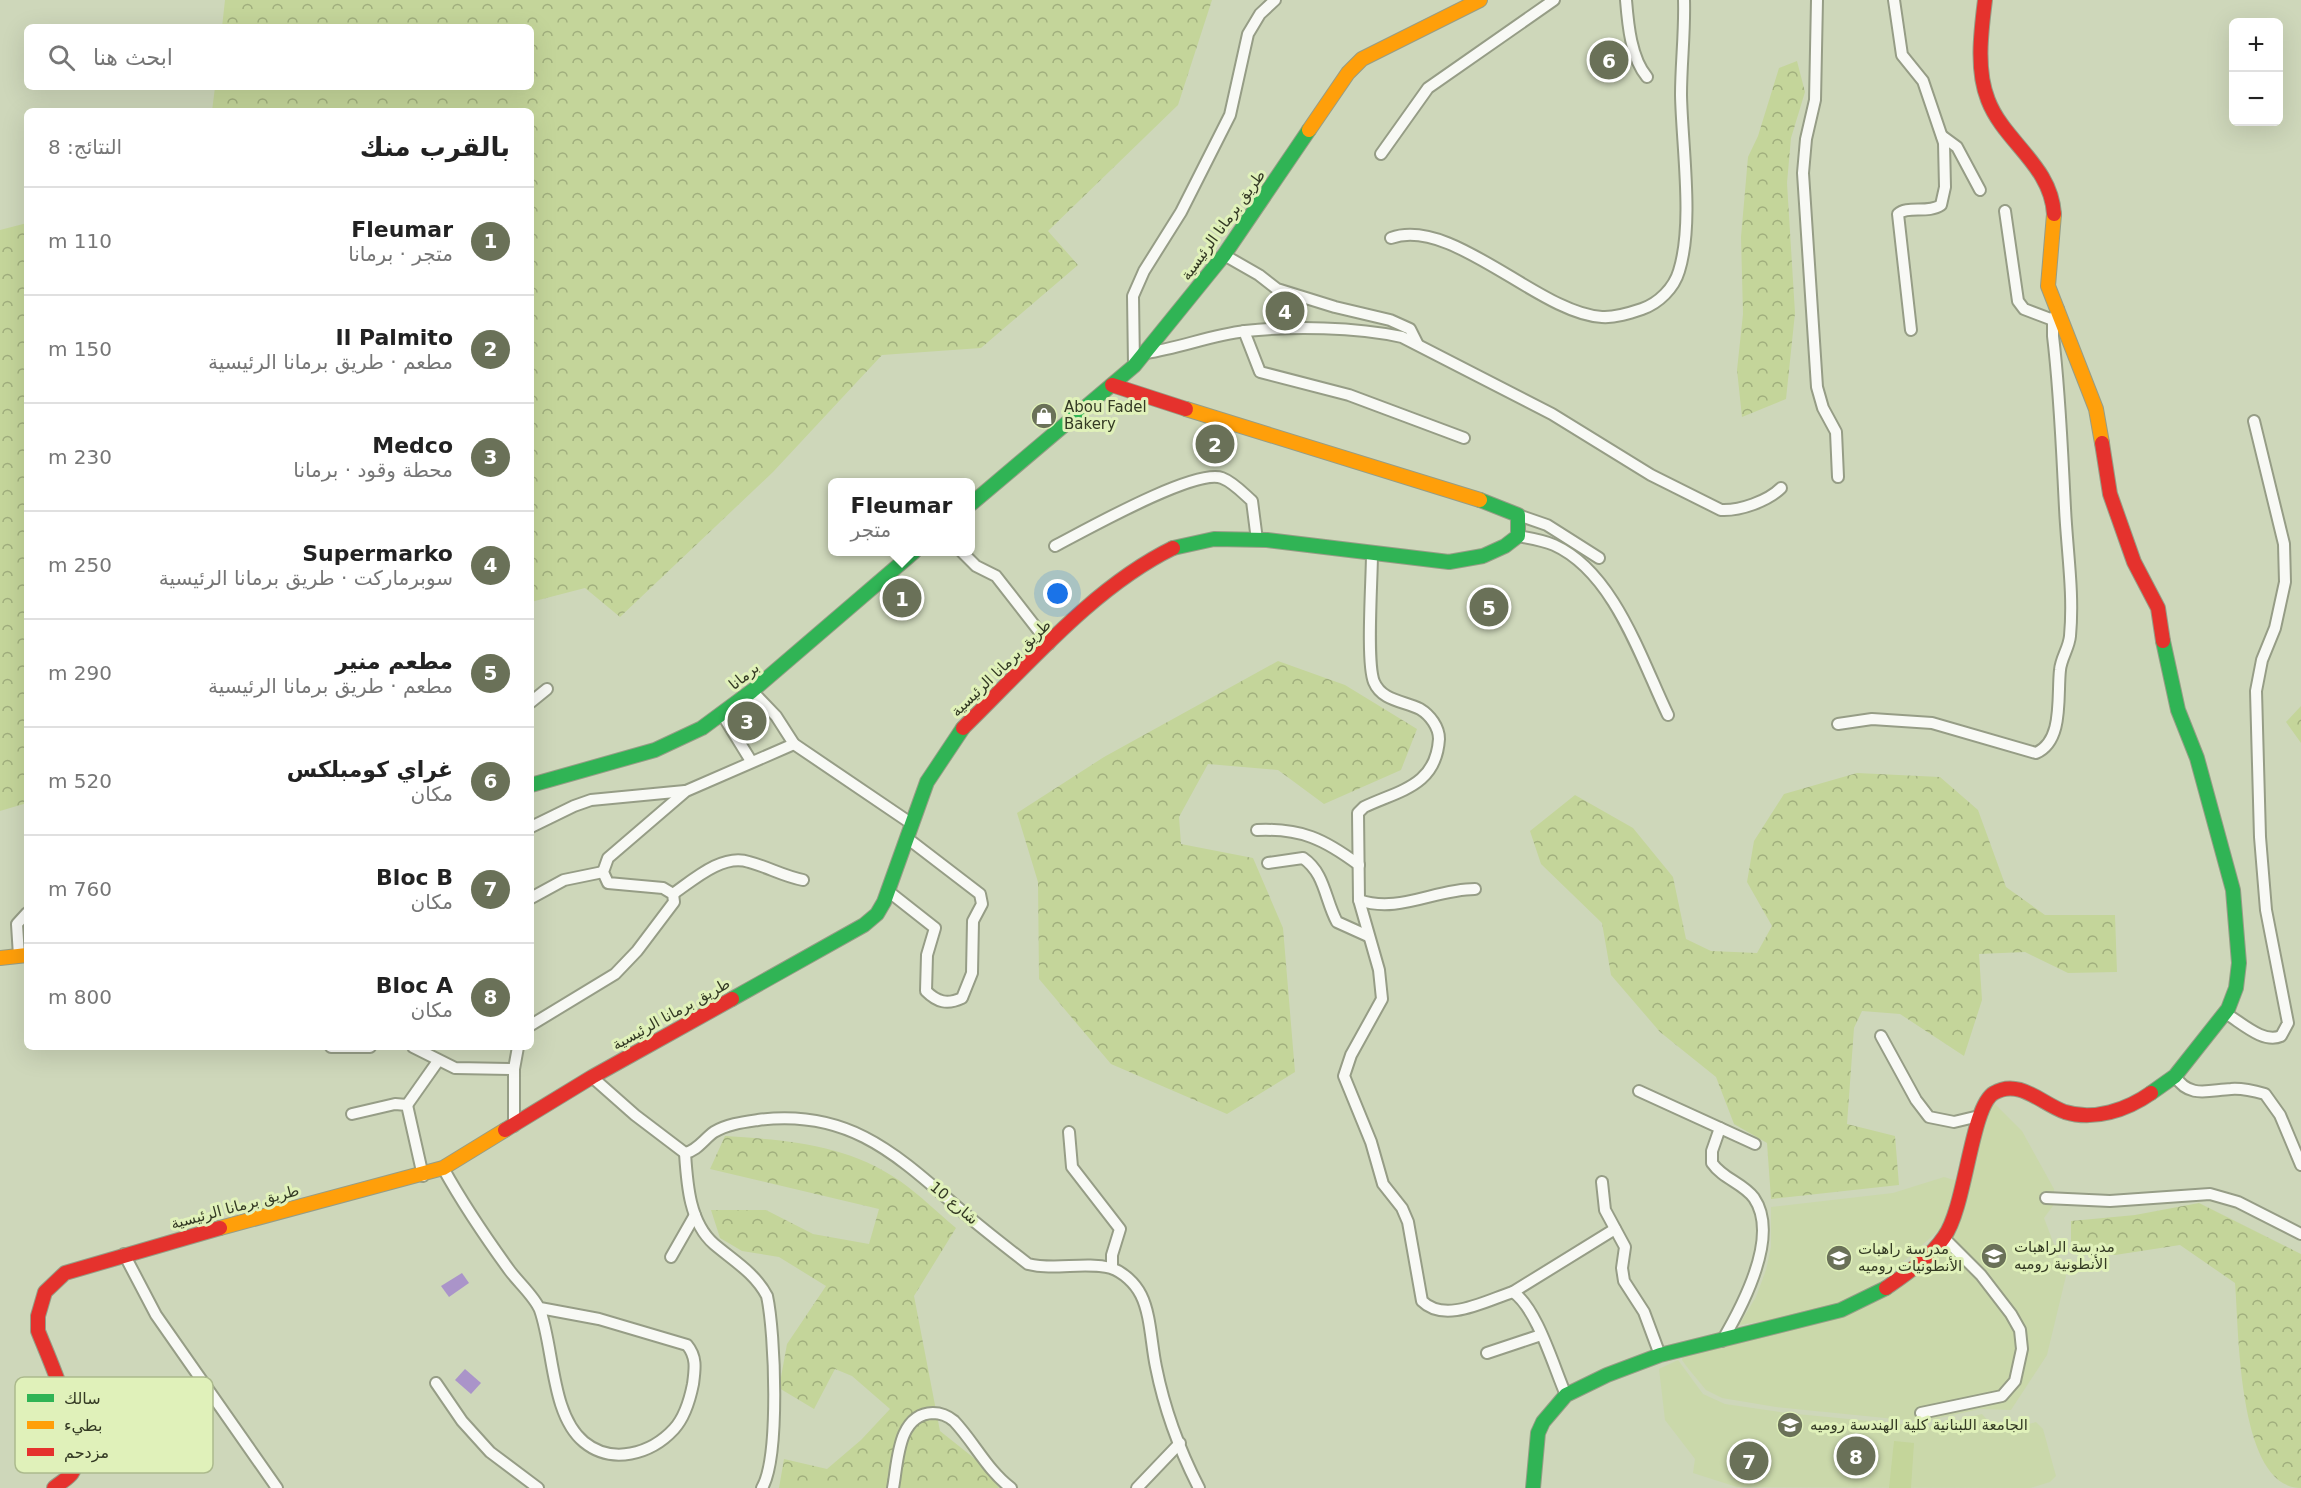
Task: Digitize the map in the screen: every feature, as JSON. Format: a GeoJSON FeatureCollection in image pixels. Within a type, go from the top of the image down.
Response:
{"type":"FeatureCollection","features":[{"type":"Feature","properties":{"kind":"street"},"geometry":{"type":"LineString","coordinates":[[1134,366],[1133,296],[1144,271],[1181,212],[1230,115],[1248,34],[1260,14],[1275,0]]}},
{"type":"Feature","properties":{"kind":"street","name":"طريق برمانا الرئيسية"},"geometry":{"type":"LineString","coordinates":[[1112,386],[1146,353],[1224,255],[1348,73],[1362,58],[1480,0]]}},
{"type":"Feature","properties":{"kind":"street"},"geometry":{"type":"LineString","coordinates":[[1381,154],[1428,88],[1554,0]]}},
{"type":"Feature","properties":{"kind":"street"},"geometry":{"type":"LineString","coordinates":[[1626,0],[1631,35],[1641,70],[1647,78]]}},
{"type":"Feature","properties":{"kind":"street"},"geometry":{"type":"LineString","coordinates":[[1390,238],[1419,234],[1435,239],[1506,273],[1563,306],[1584,314],[1604,317],[1619,315],[1646,308],[1659,300],[1669,290],[1678,273],[1684,252],[1681,94],[1684,0]]}},
{"type":"Feature","properties":{"kind":"street"},"geometry":{"type":"LineString","coordinates":[[1817,0],[1815,100],[1806,139],[1803,173],[1816,387],[1823,408],[1836,432],[1838,477]]}},
{"type":"Feature","properties":{"kind":"street"},"geometry":{"type":"LineString","coordinates":[[1894,0],[1902,55],[1923,81],[1945,151],[1945,187],[1941,205],[1930,210],[1903,210],[1898,214],[1911,330]]}},
{"type":"Feature","properties":{"kind":"street"},"geometry":{"type":"LineString","coordinates":[[1533,1488],[1538,1433],[1543,1422],[1566,1395],[1607,1375],[1660,1355],[1823,1316],[1870,1298],[1912,1269],[1944,1238],[1966,1179],[1979,1116],[1987,1098],[2004,1089],[2021,1089],[2066,1112],[2090,1115],[2108,1114],[2140,1101],[2175,1076],[2225,1013],[2236,988],[2239,963],[2233,890],[2226,859],[2203,777],[2178,710],[2167,667],[2158,608],[2134,562],[2113,503],[2096,409],[2050,296],[2046,275],[2054,229],[2052,198],[2030,156],[1988,101],[1985,89],[1982,22],[1985,0]]}},
{"type":"Feature","properties":{"kind":"street"},"geometry":{"type":"LineString","coordinates":[[1942,136],[1957,147],[1980,190]]}},
{"type":"Feature","properties":{"kind":"street"},"geometry":{"type":"LineString","coordinates":[[2005,211],[2018,301],[2024,309],[2056,315]]}},
{"type":"Feature","properties":{"kind":"street"},"geometry":{"type":"LineString","coordinates":[[1224,255],[1259,274],[1277,289],[1335,307],[1390,320],[1410,329],[1417,343]]}},
{"type":"Feature","properties":{"kind":"street"},"geometry":{"type":"LineString","coordinates":[[1838,724],[1872,720],[1932,723],[2036,753],[2046,749],[2053,738],[2060,667],[2070,638],[2072,601],[2056,315]]}},
{"type":"Feature","properties":{"kind":"street"},"geometry":{"type":"LineString","coordinates":[[1244,331],[1260,372],[1349,395],[1464,438]]}},
{"type":"Feature","properties":{"kind":"street"},"geometry":{"type":"LineString","coordinates":[[1146,353],[1181,347],[1244,331],[1382,333],[1417,343],[1552,414],[1651,475],[1721,510],[1731,510],[1774,496],[1781,488]]}},
{"type":"Feature","properties":{"kind":"street"},"geometry":{"type":"LineString","coordinates":[[975,501],[1112,386],[1469,496],[1547,525],[1599,558]]}},
{"type":"Feature","properties":{"kind":"street"},"geometry":{"type":"LineString","coordinates":[[2225,1013],[2263,1037],[2281,1036],[2288,1023],[2266,910],[2260,837],[2256,691],[2262,660],[2275,628],[2285,582],[2284,544],[2279,512],[2267,478],[2254,422]]}},
{"type":"Feature","properties":{"kind":"street"},"geometry":{"type":"LineString","coordinates":[[1055,546],[1140,502],[1205,477],[1221,477],[1252,501],[1257,540]]}},
{"type":"Feature","properties":{"kind":"street"},"geometry":{"type":"LineString","coordinates":[[1518,515],[1518,536],[1554,545],[1585,567],[1602,585],[1614,602],[1668,715]]}},
{"type":"Feature","properties":{"kind":"street","name":"طريق برمانا الرئيسية"},"geometry":{"type":"LineString","coordinates":[[55,1377],[38,1331],[45,1292],[65,1273],[124,1254],[423,1176],[443,1168],[592,1077],[864,925],[877,914],[888,891],[927,782],[960,730],[1049,644],[1141,564],[1178,546],[1214,539],[1257,540],[1449,562],[1483,556],[1505,546],[1518,536]]}},
{"type":"Feature","properties":{"kind":"street"},"geometry":{"type":"LineString","coordinates":[[1372,554],[1371,662],[1373,681],[1380,692],[1391,699],[1422,710],[1431,718],[1439,733],[1438,754],[1433,768],[1402,791],[1360,809],[1357,819],[1359,900],[1379,970],[1382,999],[1351,1055],[1344,1076],[1371,1142],[1383,1184],[1402,1208],[1408,1222],[1422,1301],[1429,1308],[1447,1311],[1513,1292],[1615,1228]]}},
{"type":"Feature","properties":{"kind":"street","name":"برمانا"},"geometry":{"type":"LineString","coordinates":[[534,784],[655,750],[702,728],[752,691],[909,556]]}},
{"type":"Feature","properties":{"kind":"street"},"geometry":{"type":"LineString","coordinates":[[966,556],[976,566],[996,576],[1049,644]]}},
{"type":"Feature","properties":{"kind":"street"},"geometry":{"type":"LineString","coordinates":[[534,700],[547,689]]}},
{"type":"Feature","properties":{"kind":"street"},"geometry":{"type":"LineString","coordinates":[[752,691],[776,716],[794,744],[912,824]]}},
{"type":"Feature","properties":{"kind":"street"},"geometry":{"type":"LineString","coordinates":[[722,714],[751,761]]}},
{"type":"Feature","properties":{"kind":"street"},"geometry":{"type":"LineString","coordinates":[[673,894],[663,888],[608,883],[603,872],[608,858],[686,791],[794,744]]}},
{"type":"Feature","properties":{"kind":"street"},"geometry":{"type":"LineString","coordinates":[[534,825],[591,800],[686,791]]}},
{"type":"Feature","properties":{"kind":"street"},"geometry":{"type":"LineString","coordinates":[[1257,830],[1303,832],[1337,848],[1359,865]]}},
{"type":"Feature","properties":{"kind":"street"},"geometry":{"type":"LineString","coordinates":[[888,891],[935,928],[927,954],[926,991],[934,999],[950,1004],[962,999],[972,974],[973,921],[982,904],[980,894],[908,838]]}},
{"type":"Feature","properties":{"kind":"street"},"geometry":{"type":"LineString","coordinates":[[1268,863],[1303,858],[1312,864],[1319,874],[1337,922],[1368,936]]}},
{"type":"Feature","properties":{"kind":"street"},"geometry":{"type":"LineString","coordinates":[[673,894],[694,879],[735,860],[747,861],[783,876],[803,880]]}},
{"type":"Feature","properties":{"kind":"street"},"geometry":{"type":"LineString","coordinates":[[534,896],[564,880],[603,872]]}},
{"type":"Feature","properties":{"kind":"street"},"geometry":{"type":"LineString","coordinates":[[1359,900],[1380,906],[1394,906],[1453,890],[1475,889]]}},
{"type":"Feature","properties":{"kind":"street"},"geometry":{"type":"LineString","coordinates":[[534,1023],[615,974],[654,930],[674,902],[673,894]]}},
{"type":"Feature","properties":{"kind":"street"},"geometry":{"type":"LineString","coordinates":[[0,958],[23,955],[17,924],[24,915]]}},
{"type":"Feature","properties":{"kind":"street"},"geometry":{"type":"LineString","coordinates":[[1881,1036],[1916,1100],[1929,1117],[1954,1122],[1979,1116]]}},
{"type":"Feature","properties":{"kind":"street"},"geometry":{"type":"LineString","coordinates":[[419,1050],[464,1070],[514,1069]]}},
{"type":"Feature","properties":{"kind":"street"},"geometry":{"type":"LineString","coordinates":[[514,1126],[514,1069],[517,1050]]}},
{"type":"Feature","properties":{"kind":"street"},"geometry":{"type":"LineString","coordinates":[[423,1176],[407,1105],[438,1060]]}},
{"type":"Feature","properties":{"kind":"street"},"geometry":{"type":"LineString","coordinates":[[2175,1076],[2180,1085],[2196,1092],[2235,1089],[2265,1094],[2280,1115],[2301,1166]]}},
{"type":"Feature","properties":{"kind":"street"},"geometry":{"type":"LineString","coordinates":[[592,1077],[635,1115],[685,1153],[689,1196],[695,1215],[709,1239],[759,1280],[767,1296],[773,1403],[771,1462],[762,1488]]}},
{"type":"Feature","properties":{"kind":"street"},"geometry":{"type":"LineString","coordinates":[[1639,1091],[1755,1144]]}},
{"type":"Feature","properties":{"kind":"street"},"geometry":{"type":"LineString","coordinates":[[352,1114],[394,1104],[407,1105]]}},
{"type":"Feature","properties":{"kind":"street","name":"شارع 10"},"geometry":{"type":"LineString","coordinates":[[685,1153],[696,1149],[715,1132],[743,1122],[783,1118],[831,1124],[872,1139],[891,1151],[1028,1263],[1040,1267],[1112,1268]]}},
{"type":"Feature","properties":{"kind":"street"},"geometry":{"type":"LineString","coordinates":[[1720,1128],[1712,1151],[1712,1163],[1730,1181],[1749,1192],[1755,1199],[1763,1221],[1763,1235],[1752,1281],[1722,1341]]}},
{"type":"Feature","properties":{"kind":"street"},"geometry":{"type":"LineString","coordinates":[[1069,1132],[1072,1167],[1120,1229],[1112,1255],[1112,1268],[1132,1281],[1141,1294],[1158,1378],[1180,1443],[1199,1488]]}},
{"type":"Feature","properties":{"kind":"street"},"geometry":{"type":"LineString","coordinates":[[443,1168],[481,1232],[540,1308],[562,1407],[572,1431],[586,1444],[615,1455],[642,1452],[675,1428],[687,1408],[695,1366],[693,1353],[687,1345],[599,1320],[540,1308]]}},
{"type":"Feature","properties":{"kind":"street"},"geometry":{"type":"LineString","coordinates":[[1602,1182],[1605,1210],[1625,1247],[1622,1268],[1624,1281],[1644,1312],[1660,1355]]}},
{"type":"Feature","properties":{"kind":"street"},"geometry":{"type":"LineString","coordinates":[[2046,1198],[2110,1201],[2210,1194],[2238,1202],[2301,1234]]}},
{"type":"Feature","properties":{"kind":"street"},"geometry":{"type":"LineString","coordinates":[[671,1257],[695,1215]]}},
{"type":"Feature","properties":{"kind":"street"},"geometry":{"type":"LineString","coordinates":[[1921,1413],[2002,1396],[2015,1381],[2022,1349],[2020,1330],[2011,1314],[1981,1275],[1944,1238]]}},
{"type":"Feature","properties":{"kind":"street"},"geometry":{"type":"LineString","coordinates":[[124,1254],[156,1315],[199,1377]]}},
{"type":"Feature","properties":{"kind":"street"},"geometry":{"type":"LineString","coordinates":[[1513,1292],[1524,1301],[1566,1395]]}},
{"type":"Feature","properties":{"kind":"street"},"geometry":{"type":"LineString","coordinates":[[1487,1353],[1540,1335]]}},
{"type":"Feature","properties":{"kind":"street"},"geometry":{"type":"LineString","coordinates":[[436,1383],[462,1421],[490,1452],[538,1488]]}},
{"type":"Feature","properties":{"kind":"street"},"geometry":{"type":"LineString","coordinates":[[213,1396],[277,1488]]}},
{"type":"Feature","properties":{"kind":"street"},"geometry":{"type":"LineString","coordinates":[[893,1488],[905,1430],[917,1418],[933,1413],[952,1419],[995,1474],[1011,1488]]}},
{"type":"Feature","properties":{"kind":"street"},"geometry":{"type":"LineString","coordinates":[[1137,1488],[1180,1443]]}},
{"type":"Feature","properties":{"kind":"street","name":"طريق برمانا الرئيسية"},"geometry":{"type":"LineString","coordinates":[[54,1488],[72,1473]]}},
{"type":"Feature","properties":{"kind":"shaded area","name":"مدرسة الراهبات الأنطونية روميه"},"geometry":{"type":"Polygon","coordinates":[[[1994,1103],[2022,1131],[2054,1189],[2055,1203],[2044,1218],[2066,1276],[2047,1355],[2011,1410],[1980,1409],[1915,1421],[1776,1407],[1722,1398],[1706,1390],[1682,1360],[1683,1354],[1840,1312],[1947,1239],[1987,1107],[1994,1103]]]}},
{"type":"Feature","properties":{"kind":"shaded area","name":"مدرسة راهبات الأنطونيات روميه"},"geometry":{"type":"Polygon","coordinates":[[[1944,1177],[1957,1181],[1945,1225],[1880,1282],[1841,1303],[1772,1320],[1739,1325],[1756,1297],[1766,1270],[1771,1247],[1771,1207],[1893,1193],[1944,1177]]]}},
{"type":"Feature","properties":{"kind":"shaded area"},"geometry":{"type":"Polygon","coordinates":[[[462,1273],[469,1283],[449,1297],[441,1286],[462,1273]]]}},
{"type":"Feature","properties":{"kind":"shaded area","name":"الجامعة اللبنانية كلية الهندسة روميه"},"geometry":{"type":"Polygon","coordinates":[[[1678,1360],[1703,1394],[1725,1404],[1786,1413],[1932,1427],[1982,1414],[1999,1433],[2036,1422],[2043,1429],[2056,1476],[2050,1482],[2030,1488],[1737,1487],[1693,1473],[1695,1459],[1665,1420],[1659,1369],[1678,1360]]]}},
{"type":"Feature","properties":{"kind":"shaded area"},"geometry":{"type":"Polygon","coordinates":[[[465,1369],[481,1383],[471,1394],[455,1380],[465,1369]]]}},
{"type":"Feature","properties":{"kind":"green space"},"geometry":{"type":"Polygon","coordinates":[[[225,0],[1212,0],[1178,105],[1048,231],[1078,265],[981,348],[882,355],[773,472],[620,617],[585,588],[534,601],[534,108],[212,108],[215,90],[534,90],[534,24],[222,24],[225,0]]]}},
{"type":"Feature","properties":{"kind":"green space"},"geometry":{"type":"Polygon","coordinates":[[[1797,61],[1805,92],[1791,138],[1787,183],[1795,313],[1786,399],[1742,417],[1737,370],[1743,314],[1741,237],[1748,157],[1758,136],[1779,68],[1797,61]]]}},
{"type":"Feature","properties":{"kind":"green space"},"geometry":{"type":"Polygon","coordinates":[[[24,224],[24,804],[0,811],[0,230],[24,224]]]}},
{"type":"Feature","properties":{"kind":"green space"},"geometry":{"type":"Polygon","coordinates":[[[1278,661],[1345,685],[1417,729],[1401,770],[1324,804],[1278,770],[1208,764],[1179,817],[1181,844],[1253,858],[1283,928],[1295,1072],[1227,1114],[1111,1064],[1039,979],[1038,882],[1017,813],[1104,757],[1278,661]]]}},
{"type":"Feature","properties":{"kind":"green space"},"geometry":{"type":"Polygon","coordinates":[[[2301,706],[2301,743],[2286,722],[2301,706]]]}},
{"type":"Feature","properties":{"kind":"green space"},"geometry":{"type":"Polygon","coordinates":[[[1857,773],[1940,777],[1978,810],[2006,887],[2045,915],[2115,915],[2117,972],[2068,973],[2025,952],[1979,954],[1982,1000],[1964,1056],[1900,1014],[1862,1011],[1854,1028],[1847,1124],[1895,1136],[1899,1185],[1771,1199],[1767,1143],[1734,1124],[1716,1077],[1660,1032],[1611,975],[1602,923],[1541,864],[1530,831],[1575,795],[1633,828],[1673,877],[1686,939],[1711,951],[1757,953],[1772,926],[1747,882],[1754,841],[1784,794],[1857,773]]]}},
{"type":"Feature","properties":{"kind":"green space"},"geometry":{"type":"Polygon","coordinates":[[[725,1136],[794,1142],[859,1159],[900,1181],[956,1228],[914,1296],[940,1431],[984,1466],[999,1488],[779,1488],[784,1459],[827,1469],[861,1440],[890,1409],[852,1376],[835,1369],[814,1409],[779,1388],[787,1344],[826,1286],[779,1257],[742,1251],[720,1238],[711,1210],[766,1210],[813,1234],[869,1244],[879,1209],[710,1169],[725,1136]]]}},
{"type":"Feature","properties":{"kind":"green space"},"geometry":{"type":"Polygon","coordinates":[[[2199,1203],[2301,1254],[2301,1488],[2280,1481],[2264,1462],[2253,1435],[2241,1368],[2235,1283],[2180,1245],[2115,1255],[2071,1248],[2071,1221],[2135,1215],[2199,1203]]]}},
{"type":"Feature","properties":{"kind":"green space"},"geometry":{"type":"Polygon","coordinates":[[[1894,1441],[1914,1443],[1911,1488],[1889,1488],[1894,1441]]]}},
{"type":"Feature","properties":{"kind":"traffic: fast"},"geometry":{"type":"LineString","coordinates":[[975,501],[1134,366],[1224,255],[1309,130]]}},
{"type":"Feature","properties":{"kind":"traffic: fast"},"geometry":{"type":"LineString","coordinates":[[1173,548],[1214,539],[1267,540],[1449,562],[1483,556],[1505,546],[1518,536],[1518,515],[1480,500]]}},
{"type":"Feature","properties":{"kind":"traffic: fast"},"geometry":{"type":"LineString","coordinates":[[534,784],[655,750],[702,728],[752,691],[909,556]]}},
{"type":"Feature","properties":{"kind":"traffic: fast"},"geometry":{"type":"LineString","coordinates":[[2151,1093],[2175,1076],[2228,1009],[2236,988],[2239,963],[2233,890],[2197,758],[2178,710],[2163,641]]}},
{"type":"Feature","properties":{"kind":"traffic: fast"},"geometry":{"type":"LineString","coordinates":[[732,999],[864,925],[877,914],[884,902],[927,782],[963,728]]}},
{"type":"Feature","properties":{"kind":"traffic: fast"},"geometry":{"type":"LineString","coordinates":[[1533,1488],[1538,1433],[1543,1422],[1566,1395],[1607,1375],[1660,1355],[1841,1310],[1886,1288]]}},
{"type":"Feature","properties":{"kind":"traffic: slow"},"geometry":{"type":"LineString","coordinates":[[1309,130],[1348,73],[1362,59],[1480,0]]}},
{"type":"Feature","properties":{"kind":"traffic: slow"},"geometry":{"type":"LineString","coordinates":[[2054,214],[2048,286],[2096,409],[2102,443]]}},
{"type":"Feature","properties":{"kind":"traffic: slow"},"geometry":{"type":"LineString","coordinates":[[1186,409],[1480,500]]}},
{"type":"Feature","properties":{"kind":"traffic: slow"},"geometry":{"type":"LineString","coordinates":[[0,958],[24,955]]}},
{"type":"Feature","properties":{"kind":"traffic: slow"},"geometry":{"type":"LineString","coordinates":[[220,1228],[443,1168],[505,1130]]}},
{"type":"Feature","properties":{"kind":"traffic: jam"},"geometry":{"type":"LineString","coordinates":[[1985,0],[1981,38],[1984,88],[1995,115],[2045,181],[2054,214]]}},
{"type":"Feature","properties":{"kind":"traffic: jam"},"geometry":{"type":"LineString","coordinates":[[1112,385],[1186,409]]}},
{"type":"Feature","properties":{"kind":"traffic: jam"},"geometry":{"type":"LineString","coordinates":[[2102,443],[2110,494],[2134,562],[2158,608],[2163,641]]}},
{"type":"Feature","properties":{"kind":"traffic: jam"},"geometry":{"type":"LineString","coordinates":[[963,728],[1088,606],[1144,564],[1173,548]]}},
{"type":"Feature","properties":{"kind":"traffic: jam"},"geometry":{"type":"LineString","coordinates":[[505,1130],[592,1077],[732,999]]}},
{"type":"Feature","properties":{"kind":"traffic: jam"},"geometry":{"type":"LineString","coordinates":[[1886,1288],[1925,1259],[1938,1245],[1952,1223],[1980,1117],[1986,1102],[1994,1093],[2003,1089],[2021,1090],[2065,1112],[2087,1115],[2121,1109],[2151,1093]]}},
{"type":"Feature","properties":{"kind":"traffic: jam"},"geometry":{"type":"LineString","coordinates":[[56,1377],[38,1331],[38,1316],[45,1292],[65,1273],[220,1228]]}},
{"type":"Feature","properties":{"kind":"traffic: jam"},"geometry":{"type":"LineString","coordinates":[[54,1488],[72,1473]]}},
{"type":"Feature","properties":{"kind":"place","name":"غراي كومبلكس"},"geometry":{"type":"Point","coordinates":[1609,60]}},
{"type":"Feature","properties":{"kind":"place","name":"Supermarko"},"geometry":{"type":"Point","coordinates":[1285,311]}},
{"type":"Feature","properties":{"kind":"place","name":"Abou Fadel Bakery"},"geometry":{"type":"Point","coordinates":[1044,416]}},
{"type":"Feature","properties":{"kind":"place","name":"Il Palmito"},"geometry":{"type":"Point","coordinates":[1215,444]}},
{"type":"Feature","properties":{"kind":"place","name":"Fleumar"},"geometry":{"type":"Point","coordinates":[902,598]}},
{"type":"Feature","properties":{"kind":"place","name":"مطعم منير"},"geometry":{"type":"Point","coordinates":[1489,607]}},
{"type":"Feature","properties":{"kind":"place","name":"Medco"},"geometry":{"type":"Point","coordinates":[747,721]}},
{"type":"Feature","properties":{"kind":"place","name":"مدرسة الراهبات الأنطونية روميه"},"geometry":{"type":"Point","coordinates":[1994,1256]}},
{"type":"Feature","properties":{"kind":"place","name":"مدرسة راهبات الأنطونيات روميه"},"geometry":{"type":"Point","coordinates":[1839,1258]}},
{"type":"Feature","properties":{"kind":"place","name":"الجامعة اللبنانية كلية الهندسة روميه"},"geometry":{"type":"Point","coordinates":[1790,1425]}},
{"type":"Feature","properties":{"kind":"place","name":"Bloc A"},"geometry":{"type":"Point","coordinates":[1856,1456]}},
{"type":"Feature","properties":{"kind":"place","name":"Bloc B"},"geometry":{"type":"Point","coordinates":[1749,1461]}}]}
